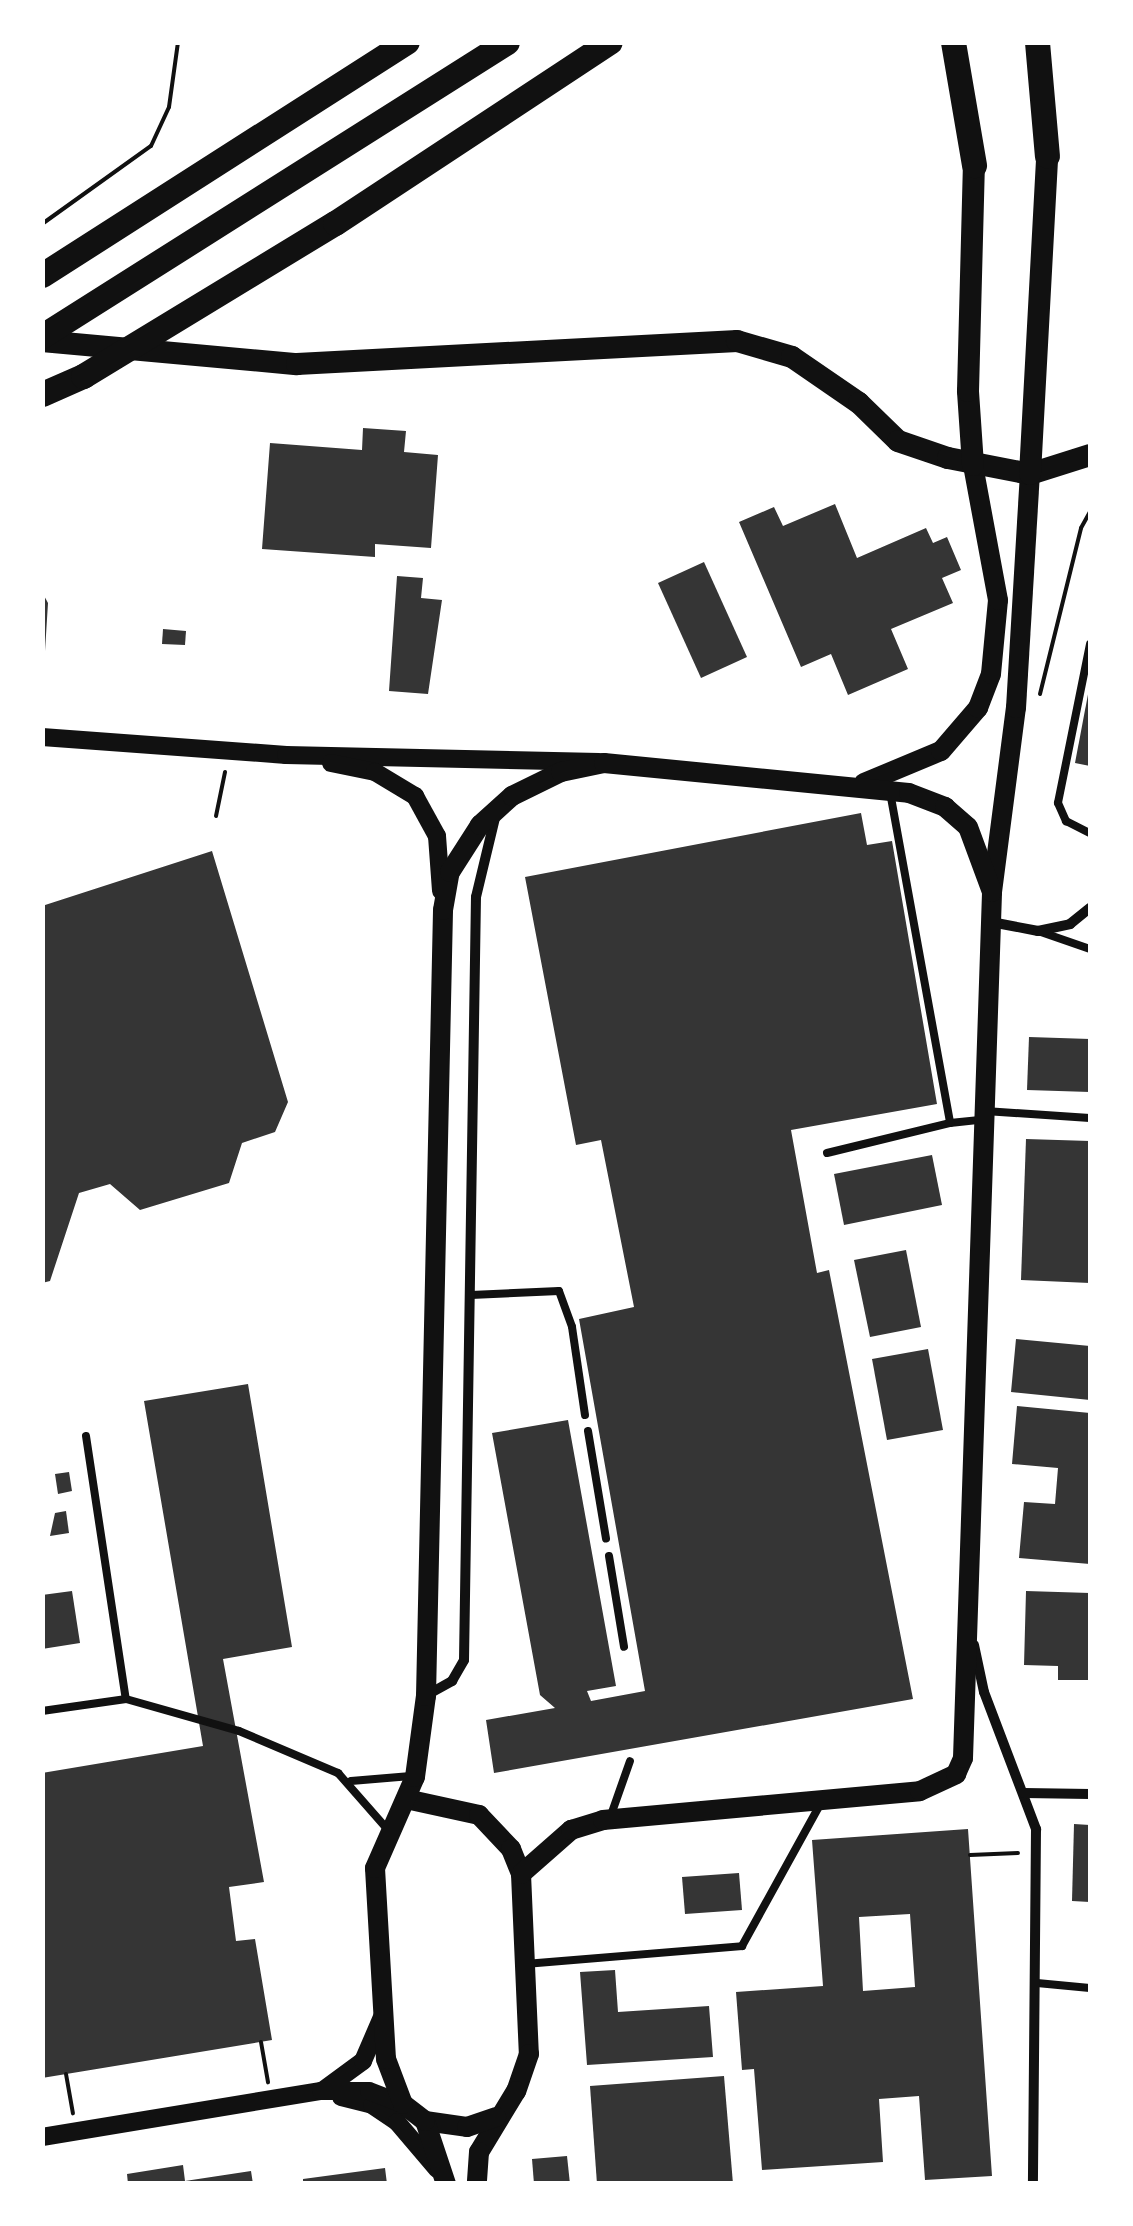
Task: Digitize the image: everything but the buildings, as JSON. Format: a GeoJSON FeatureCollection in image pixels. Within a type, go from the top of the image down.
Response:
{"type":"FeatureCollection","features":[{"type":"Feature","properties":{"kind":"highway"},"geometry":{"type":"LineString","coordinates":[[42,275],[406,42]]}},
{"type":"Feature","properties":{"kind":"highway"},"geometry":{"type":"LineString","coordinates":[[42,338],[507,42]]}},
{"type":"Feature","properties":{"kind":"highway"},"geometry":{"type":"LineString","coordinates":[[42,394],[83,376],[335,223],[610,42]]}},
{"type":"Feature","properties":{"kind":"highway"},"geometry":{"type":"LineString","coordinates":[[953,42],[974,165]]}},
{"type":"Feature","properties":{"kind":"highway"},"geometry":{"type":"LineString","coordinates":[[1037,42],[1047,156]]}},
{"type":"Feature","properties":{"kind":"main road"},"geometry":{"type":"LineString","coordinates":[[521,1874],[571,1830],[609,1820],[920,1791],[956,1774],[963,1758],[992,892],[1016,708],[1047,156]]}},
{"type":"Feature","properties":{"kind":"main road"},"geometry":{"type":"LineString","coordinates":[[862,784],[941,751],[978,708],[991,674],[998,600],[973,465],[968,373],[974,165]]}},
{"type":"Feature","properties":{"kind":"main road"},"geometry":{"type":"LineString","coordinates":[[42,338],[297,364],[575,352],[701,338],[758,346],[823,377],[898,441],[973,465],[1030,474],[1090,455]]}},
{"type":"Feature","properties":{"kind":"main road"},"geometry":{"type":"LineString","coordinates":[[496,2117],[466,2127],[425,2121],[403,2104],[386,2058],[375,1868],[388,1830],[415,1776],[426,1696],[443,910],[464,846],[499,806],[561,772],[604,763],[862,784],[890,790],[959,817],[992,892]]}},
{"type":"Feature","properties":{"kind":"main road"},"geometry":{"type":"LineString","coordinates":[[406,1800],[479,1816],[511,1849],[521,1874],[529,2054],[516,2092],[496,2117],[478,2152],[477,2184]]}},
{"type":"Feature","properties":{"kind":"main road"},"geometry":{"type":"LineString","coordinates":[[425,2121],[446,2182]]}},
{"type":"Feature","properties":{"kind":"street"},"geometry":{"type":"LineString","coordinates":[[42,736],[286,754],[555,756],[604,763]]}},
{"type":"Feature","properties":{"kind":"street"},"geometry":{"type":"LineString","coordinates":[[286,754],[375,772],[415,796],[437,836],[443,910]]}},
{"type":"Feature","properties":{"kind":"street"},"geometry":{"type":"LineString","coordinates":[[426,1696],[452,1680],[464,1660],[476,897],[499,806]]}},
{"type":"Feature","properties":{"kind":"street"},"geometry":{"type":"LineString","coordinates":[[991,922],[1038,931],[1070,924],[1090,908]]}},
{"type":"Feature","properties":{"kind":"street"},"geometry":{"type":"LineString","coordinates":[[967,1609],[1004,1750],[1024,1793],[1038,1852],[1034,2184]]}},
{"type":"Feature","properties":{"kind":"street"},"geometry":{"type":"LineString","coordinates":[[1024,1793],[1090,1794]]}},
{"type":"Feature","properties":{"kind":"street"},"geometry":{"type":"LineString","coordinates":[[322,2091],[363,2061],[382,2016]]}},
{"type":"Feature","properties":{"kind":"street"},"geometry":{"type":"LineString","coordinates":[[322,2091],[372,2105],[396,2122],[446,2182]]}},
{"type":"Feature","properties":{"kind":"street"},"geometry":{"type":"LineString","coordinates":[[42,2138],[322,2091],[369,2091],[403,2104]]}},
{"type":"Feature","properties":{"kind":"lane"},"geometry":{"type":"LineString","coordinates":[[1090,644],[1058,803],[1066,821],[1090,833]]}},
{"type":"Feature","properties":{"kind":"lane"},"geometry":{"type":"LineString","coordinates":[[890,790],[950,1123]]}},
{"type":"Feature","properties":{"kind":"lane"},"geometry":{"type":"LineString","coordinates":[[1038,931],[1090,949]]}},
{"type":"Feature","properties":{"kind":"lane"},"geometry":{"type":"LineString","coordinates":[[826,1153],[985,1116],[1090,1118]]}},
{"type":"Feature","properties":{"kind":"lane"},"geometry":{"type":"LineString","coordinates":[[471,1295],[559,1291],[572,1327],[585,1414]]}},
{"type":"Feature","properties":{"kind":"lane"},"geometry":{"type":"LineString","coordinates":[[588,1431],[606,1539]]}},
{"type":"Feature","properties":{"kind":"lane"},"geometry":{"type":"LineString","coordinates":[[86,1436],[126,1699]]}},
{"type":"Feature","properties":{"kind":"lane"},"geometry":{"type":"LineString","coordinates":[[609,1556],[624,1646]]}},
{"type":"Feature","properties":{"kind":"lane"},"geometry":{"type":"LineString","coordinates":[[42,1711],[126,1699],[239,1731],[352,1781],[415,1776]]}},
{"type":"Feature","properties":{"kind":"lane"},"geometry":{"type":"LineString","coordinates":[[609,1820],[630,1762]]}},
{"type":"Feature","properties":{"kind":"lane"},"geometry":{"type":"LineString","coordinates":[[352,1781],[371,1816],[388,1830]]}},
{"type":"Feature","properties":{"kind":"lane"},"geometry":{"type":"LineString","coordinates":[[526,1964],[742,1946],[823,1800]]}},
{"type":"Feature","properties":{"kind":"lane"},"geometry":{"type":"LineString","coordinates":[[1037,1984],[1090,1988]]}},
{"type":"Feature","properties":{"kind":"path"},"geometry":{"type":"LineString","coordinates":[[42,224],[151,146],[169,107],[178,42]]}},
{"type":"Feature","properties":{"kind":"path"},"geometry":{"type":"LineString","coordinates":[[1056,624],[1080,528],[1090,512]]}},
{"type":"Feature","properties":{"kind":"path"},"geometry":{"type":"LineString","coordinates":[[216,816],[230,750]]}},
{"type":"Feature","properties":{"kind":"path"},"geometry":{"type":"LineString","coordinates":[[970,1856],[1038,1852]]}},
{"type":"Feature","properties":{"kind":"path"},"geometry":{"type":"LineString","coordinates":[[261,2042],[270,2100]]}},
{"type":"Feature","properties":{"kind":"path"},"geometry":{"type":"LineString","coordinates":[[66,2074],[76,2132]]}}]}
